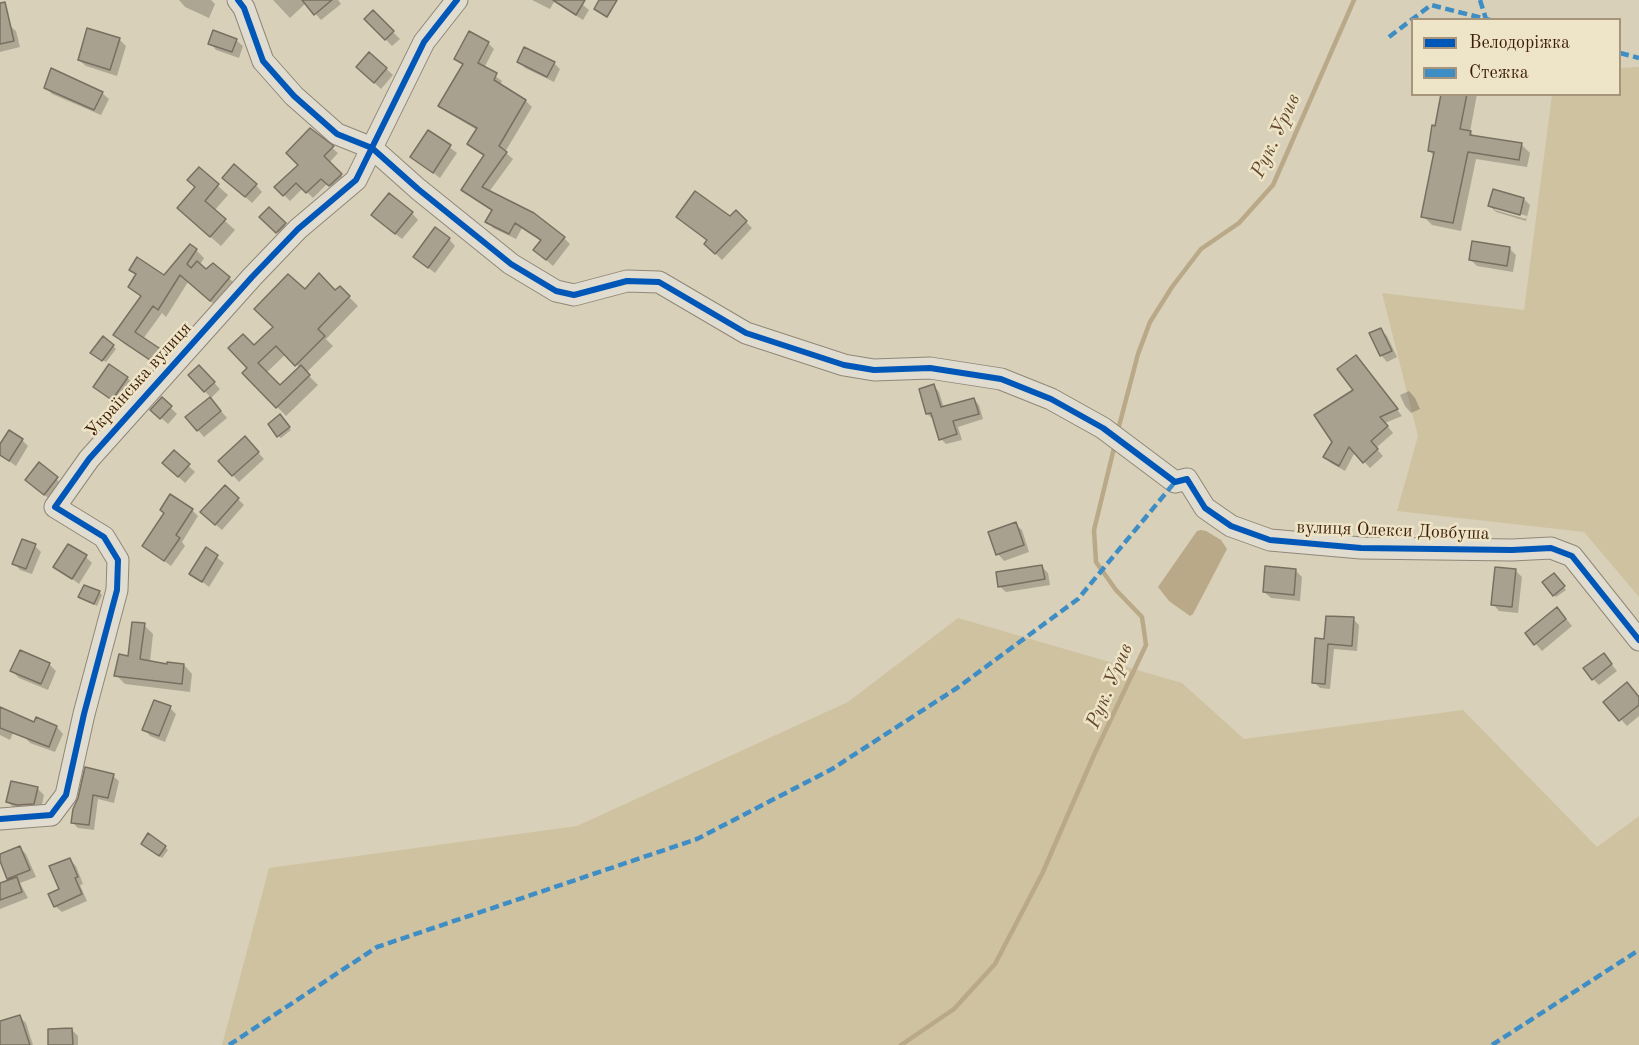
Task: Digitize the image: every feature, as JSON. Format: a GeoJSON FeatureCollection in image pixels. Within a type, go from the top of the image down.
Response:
{"type":"FeatureCollection","features":[{"type":"Feature","properties":{"kind":"street"},"geometry":{"type":"LineString","coordinates":[[238,0],[244,8],[263,61],[294,96],[337,134],[372,148]]}},
{"type":"Feature","properties":{"kind":"street","name":"Українська вулиця"},"geometry":{"type":"LineString","coordinates":[[0,819],[51,815],[66,795],[84,714],[117,590],[118,560],[104,537],[55,507],[89,459],[252,277],[298,229],[356,180],[424,42],[457,0]]}},
{"type":"Feature","properties":{"kind":"street","name":"вулиця Олекси Довбуша"},"geometry":{"type":"LineString","coordinates":[[372,148],[418,189],[511,264],[556,291],[574,295],[627,281],[659,282],[747,333],[844,365],[874,370],[930,368],[1000,379],[1051,399],[1103,428],[1175,482],[1187,479],[1205,508],[1231,526],[1270,540],[1361,548],[1512,550],[1551,548],[1572,556],[1639,640]]}},
{"type":"Feature","properties":{"kind":"shaded area"},"geometry":{"type":"Polygon","coordinates":[[[1639,67],[1639,597],[1584,532],[1397,511],[1418,436],[1382,293],[1524,310],[1552,96],[1621,96],[1621,68],[1639,67]]]}},
{"type":"Feature","properties":{"kind":"shaded area"},"geometry":{"type":"Polygon","coordinates":[[[1201,530],[1221,540],[1227,549],[1190,616],[1169,601],[1158,587],[1197,531],[1201,530]]]}},
{"type":"Feature","properties":{"kind":"shaded area"},"geometry":{"type":"Polygon","coordinates":[[[958,618],[1182,683],[1244,739],[1463,710],[1597,847],[1639,816],[1639,1045],[222,1045],[269,868],[577,826],[848,702],[958,618]]]}},
{"type":"Feature","properties":{"kind":"building"},"geometry":{"type":"Polygon","coordinates":[[[302,0],[332,0],[314,15],[302,0]]]}},
{"type":"Feature","properties":{"kind":"building"},"geometry":{"type":"Polygon","coordinates":[[[553,0],[585,0],[576,15],[553,0]]]}},
{"type":"Feature","properties":{"kind":"building"},"geometry":{"type":"Polygon","coordinates":[[[599,0],[617,0],[607,17],[594,9],[599,0]]]}},
{"type":"Feature","properties":{"kind":"building"},"geometry":{"type":"Polygon","coordinates":[[[5,2],[14,41],[0,44],[0,3],[5,2]]]}},
{"type":"Feature","properties":{"kind":"building"},"geometry":{"type":"Polygon","coordinates":[[[373,10],[394,31],[385,40],[364,19],[373,10]]]}},
{"type":"Feature","properties":{"kind":"building"},"geometry":{"type":"Polygon","coordinates":[[[87,28],[120,38],[110,70],[78,60],[87,28]]]}},
{"type":"Feature","properties":{"kind":"building"},"geometry":{"type":"Polygon","coordinates":[[[213,30],[237,39],[232,52],[208,44],[213,30]]]}},
{"type":"Feature","properties":{"kind":"building"},"geometry":{"type":"Polygon","coordinates":[[[469,31],[489,42],[478,63],[497,73],[494,80],[526,100],[499,146],[507,152],[482,187],[534,213],[565,237],[546,260],[533,250],[541,240],[515,223],[509,234],[485,222],[492,210],[461,190],[484,155],[467,144],[477,128],[438,106],[463,64],[454,59],[469,31]]]}},
{"type":"Feature","properties":{"kind":"building"},"geometry":{"type":"Polygon","coordinates":[[[524,47],[555,62],[547,77],[517,62],[524,47]]]}},
{"type":"Feature","properties":{"kind":"building"},"geometry":{"type":"Polygon","coordinates":[[[369,52],[387,68],[374,83],[356,67],[369,52]]]}},
{"type":"Feature","properties":{"kind":"building"},"geometry":{"type":"Polygon","coordinates":[[[51,68],[103,92],[94,110],[44,88],[51,68]]]}},
{"type":"Feature","properties":{"kind":"building"},"geometry":{"type":"Polygon","coordinates":[[[1441,96],[1467,96],[1460,129],[1471,131],[1470,135],[1522,143],[1519,160],[1468,152],[1453,223],[1421,217],[1434,152],[1428,151],[1432,125],[1435,126],[1441,96]]]}},
{"type":"Feature","properties":{"kind":"building"},"geometry":{"type":"Polygon","coordinates":[[[310,128],[334,146],[324,156],[342,174],[329,186],[321,179],[306,193],[296,183],[283,196],[274,187],[298,165],[286,153],[310,128]]]}},
{"type":"Feature","properties":{"kind":"building"},"geometry":{"type":"Polygon","coordinates":[[[428,130],[451,145],[433,173],[410,157],[428,130]]]}},
{"type":"Feature","properties":{"kind":"building"},"geometry":{"type":"Polygon","coordinates":[[[234,164],[257,184],[245,197],[222,178],[234,164]]]}},
{"type":"Feature","properties":{"kind":"building"},"geometry":{"type":"Polygon","coordinates":[[[199,167],[219,184],[205,201],[226,219],[210,237],[177,208],[195,187],[187,180],[199,167]]]}},
{"type":"Feature","properties":{"kind":"building"},"geometry":{"type":"Polygon","coordinates":[[[1493,189],[1524,198],[1520,215],[1488,206],[1493,189]]]}},
{"type":"Feature","properties":{"kind":"building"},"geometry":{"type":"Polygon","coordinates":[[[695,191],[730,216],[736,210],[747,221],[715,254],[704,244],[707,240],[676,217],[695,191]]]}},
{"type":"Feature","properties":{"kind":"building"},"geometry":{"type":"Polygon","coordinates":[[[389,193],[413,212],[395,234],[371,215],[389,193]]]}},
{"type":"Feature","properties":{"kind":"building"},"geometry":{"type":"Polygon","coordinates":[[[269,207],[286,223],[276,233],[259,217],[269,207]]]}},
{"type":"Feature","properties":{"kind":"building"},"geometry":{"type":"Polygon","coordinates":[[[435,227],[450,238],[428,268],[413,257],[435,227]]]}},
{"type":"Feature","properties":{"kind":"building"},"geometry":{"type":"Polygon","coordinates":[[[1472,241],[1510,247],[1507,266],[1469,260],[1472,241]]]}},
{"type":"Feature","properties":{"kind":"building"},"geometry":{"type":"Polygon","coordinates":[[[190,244],[197,249],[187,264],[191,268],[197,261],[206,269],[213,263],[230,277],[210,301],[180,275],[158,310],[153,306],[135,332],[162,350],[153,362],[113,335],[141,296],[128,287],[136,274],[129,270],[137,257],[164,275],[190,244]]]}},
{"type":"Feature","properties":{"kind":"building"},"geometry":{"type":"Polygon","coordinates":[[[319,273],[335,290],[340,286],[350,296],[318,329],[325,336],[295,366],[276,346],[258,363],[280,385],[301,365],[310,375],[276,408],[242,373],[247,368],[228,348],[243,334],[254,345],[273,327],[254,309],[288,274],[305,289],[319,273]]]}},
{"type":"Feature","properties":{"kind":"building"},"geometry":{"type":"Polygon","coordinates":[[[1381,328],[1392,351],[1380,356],[1369,333],[1381,328]]]}},
{"type":"Feature","properties":{"kind":"building"},"geometry":{"type":"Polygon","coordinates":[[[103,336],[114,345],[102,361],[90,353],[103,336]]]}},
{"type":"Feature","properties":{"kind":"building"},"geometry":{"type":"Polygon","coordinates":[[[1356,355],[1398,409],[1380,417],[1388,426],[1371,441],[1378,449],[1363,463],[1349,447],[1339,466],[1323,457],[1332,442],[1314,415],[1353,390],[1337,369],[1356,355]]]}},
{"type":"Feature","properties":{"kind":"building"},"geometry":{"type":"Polygon","coordinates":[[[109,364],[128,377],[112,400],[93,387],[109,364]]]}},
{"type":"Feature","properties":{"kind":"building"},"geometry":{"type":"Polygon","coordinates":[[[199,365],[215,382],[204,392],[188,375],[199,365]]]}},
{"type":"Feature","properties":{"kind":"building"},"geometry":{"type":"Polygon","coordinates":[[[934,384],[941,407],[974,398],[979,414],[953,421],[957,434],[939,440],[931,413],[926,414],[919,389],[934,384]]]}},
{"type":"Feature","properties":{"kind":"building"},"geometry":{"type":"Polygon","coordinates":[[[162,397],[172,406],[160,419],[150,410],[162,397]]]}},
{"type":"Feature","properties":{"kind":"building"},"geometry":{"type":"Polygon","coordinates":[[[210,397],[221,411],[197,431],[185,417],[210,397]]]}},
{"type":"Feature","properties":{"kind":"building"},"geometry":{"type":"Polygon","coordinates":[[[280,414],[290,427],[277,437],[268,424],[280,414]]]}},
{"type":"Feature","properties":{"kind":"building"},"geometry":{"type":"Polygon","coordinates":[[[9,430],[23,439],[9,461],[0,455],[0,444],[9,430]]]}},
{"type":"Feature","properties":{"kind":"building"},"geometry":{"type":"Polygon","coordinates":[[[245,436],[259,452],[232,476],[218,461],[245,436]]]}},
{"type":"Feature","properties":{"kind":"building"},"geometry":{"type":"Polygon","coordinates":[[[174,450],[190,464],[178,477],[162,463],[174,450]]]}},
{"type":"Feature","properties":{"kind":"building"},"geometry":{"type":"Polygon","coordinates":[[[39,462],[58,477],[44,495],[25,480],[39,462]]]}},
{"type":"Feature","properties":{"kind":"building"},"geometry":{"type":"Polygon","coordinates":[[[225,485],[239,498],[215,525],[200,512],[225,485]]]}},
{"type":"Feature","properties":{"kind":"building"},"geometry":{"type":"Polygon","coordinates":[[[170,494],[193,509],[176,535],[180,538],[164,561],[142,546],[164,513],[160,510],[170,494]]]}},
{"type":"Feature","properties":{"kind":"building"},"geometry":{"type":"Polygon","coordinates":[[[1016,522],[1024,545],[996,555],[988,532],[1016,522]]]}},
{"type":"Feature","properties":{"kind":"building"},"geometry":{"type":"Polygon","coordinates":[[[22,539],[36,544],[26,569],[12,564],[22,539]]]}},
{"type":"Feature","properties":{"kind":"building"},"geometry":{"type":"Polygon","coordinates":[[[68,544],[87,555],[72,579],[53,567],[68,544]]]}},
{"type":"Feature","properties":{"kind":"building"},"geometry":{"type":"Polygon","coordinates":[[[206,547],[218,555],[202,582],[189,574],[206,547]]]}},
{"type":"Feature","properties":{"kind":"building"},"geometry":{"type":"Polygon","coordinates":[[[1042,565],[1045,579],[998,587],[996,572],[1042,565]]]}},
{"type":"Feature","properties":{"kind":"building"},"geometry":{"type":"Polygon","coordinates":[[[1265,566],[1296,569],[1294,595],[1263,592],[1265,566]]]}},
{"type":"Feature","properties":{"kind":"building"},"geometry":{"type":"Polygon","coordinates":[[[1495,567],[1516,569],[1512,607],[1491,605],[1495,567]]]}},
{"type":"Feature","properties":{"kind":"building"},"geometry":{"type":"Polygon","coordinates":[[[1554,573],[1565,586],[1553,596],[1542,582],[1554,573]]]}},
{"type":"Feature","properties":{"kind":"building"},"geometry":{"type":"Polygon","coordinates":[[[84,585],[100,591],[94,604],[78,597],[84,585]]]}},
{"type":"Feature","properties":{"kind":"building"},"geometry":{"type":"Polygon","coordinates":[[[1557,607],[1566,619],[1534,645],[1525,633],[1557,607]]]}},
{"type":"Feature","properties":{"kind":"building"},"geometry":{"type":"Polygon","coordinates":[[[1326,616],[1354,617],[1352,646],[1328,644],[1325,684],[1312,683],[1315,638],[1324,639],[1326,616]]]}},
{"type":"Feature","properties":{"kind":"building"},"geometry":{"type":"Polygon","coordinates":[[[132,622],[145,623],[140,659],[167,664],[167,662],[184,664],[182,684],[114,676],[119,654],[128,656],[132,622]]]}},
{"type":"Feature","properties":{"kind":"building"},"geometry":{"type":"Polygon","coordinates":[[[20,650],[50,663],[41,684],[10,671],[20,650]]]}},
{"type":"Feature","properties":{"kind":"building"},"geometry":{"type":"Polygon","coordinates":[[[1604,653],[1612,664],[1592,680],[1583,668],[1604,653]]]}},
{"type":"Feature","properties":{"kind":"building"},"geometry":{"type":"Polygon","coordinates":[[[1627,682],[1639,697],[1639,705],[1619,721],[1603,702],[1627,682]]]}},
{"type":"Feature","properties":{"kind":"building"},"geometry":{"type":"Polygon","coordinates":[[[154,700],[171,706],[159,736],[142,730],[154,700]]]}},
{"type":"Feature","properties":{"kind":"building"},"geometry":{"type":"Polygon","coordinates":[[[0,707],[34,722],[36,717],[57,726],[49,747],[0,728],[0,707]]]}},
{"type":"Feature","properties":{"kind":"building"},"geometry":{"type":"Polygon","coordinates":[[[85,767],[114,774],[108,798],[93,795],[89,825],[71,823],[85,767]]]}},
{"type":"Feature","properties":{"kind":"building"},"geometry":{"type":"Polygon","coordinates":[[[11,781],[38,787],[34,804],[17,805],[6,802],[11,781]]]}},
{"type":"Feature","properties":{"kind":"building"},"geometry":{"type":"Polygon","coordinates":[[[148,833],[166,846],[159,856],[141,844],[148,833]]]}},
{"type":"Feature","properties":{"kind":"building"},"geometry":{"type":"Polygon","coordinates":[[[20,846],[30,870],[7,879],[0,861],[0,854],[20,846]]]}},
{"type":"Feature","properties":{"kind":"building"},"geometry":{"type":"Polygon","coordinates":[[[70,858],[82,894],[54,907],[48,894],[59,889],[49,866],[70,858]]]}},
{"type":"Feature","properties":{"kind":"building"},"geometry":{"type":"Polygon","coordinates":[[[17,877],[22,892],[0,900],[0,883],[17,877]]]}},
{"type":"Feature","properties":{"kind":"building"},"geometry":{"type":"Polygon","coordinates":[[[20,1015],[30,1045],[0,1045],[0,1021],[20,1015]]]}},
{"type":"Feature","properties":{"kind":"building"},"geometry":{"type":"Polygon","coordinates":[[[72,1028],[73,1045],[48,1045],[48,1029],[72,1028]]]}},
{"type":"Feature","properties":{"kind":"waterway","name":"Рук. Урив"},"geometry":{"type":"LineString","coordinates":[[1118,430],[1138,354],[1150,322],[1172,287],[1201,249],[1239,223],[1273,185],[1354,0]]}},
{"type":"Feature","properties":{"kind":"waterway","name":"Рук. Урив"},"geometry":{"type":"LineString","coordinates":[[901,1045],[954,1009],[995,964],[1042,874],[1094,755],[1146,645],[1142,617],[1116,590],[1096,562],[1094,530],[1115,444]]}},
{"type":"Feature","properties":{"kind":"marked path"},"geometry":{"type":"LineString","coordinates":[[1480,0],[1486,18]]}},
{"type":"Feature","properties":{"kind":"marked path"},"geometry":{"type":"LineString","coordinates":[[1414,18],[1431,5],[1482,18]]}},
{"type":"Feature","properties":{"kind":"marked path"},"geometry":{"type":"LineString","coordinates":[[1389,37],[1411,20]]}},
{"type":"Feature","properties":{"kind":"marked path"},"geometry":{"type":"LineString","coordinates":[[1621,53],[1639,58]]}},
{"type":"Feature","properties":{"kind":"marked path"},"geometry":{"type":"LineString","coordinates":[[229,1045],[377,947],[697,839],[832,769],[957,688],[1078,599],[1175,482]]}},
{"type":"Feature","properties":{"kind":"marked path"},"geometry":{"type":"LineString","coordinates":[[1492,1045],[1639,950]]}},
{"type":"Feature","properties":{"kind":"cycle path"},"geometry":{"type":"LineString","coordinates":[[238,0],[244,8],[263,61],[294,96],[337,134],[372,148],[418,189],[511,264],[556,291],[574,295],[627,281],[659,282],[746,333],[844,365],[874,370],[930,368],[1001,379],[1051,399],[1103,428],[1175,482],[1187,479],[1205,508],[1231,526],[1270,540],[1361,548],[1512,550],[1551,548],[1572,556],[1639,640]]}},
{"type":"Feature","properties":{"kind":"cycle path"},"geometry":{"type":"LineString","coordinates":[[0,819],[51,815],[66,795],[84,714],[117,590],[118,560],[104,537],[55,507],[89,459],[252,277],[298,229],[356,180],[424,42],[457,0]]}}]}
